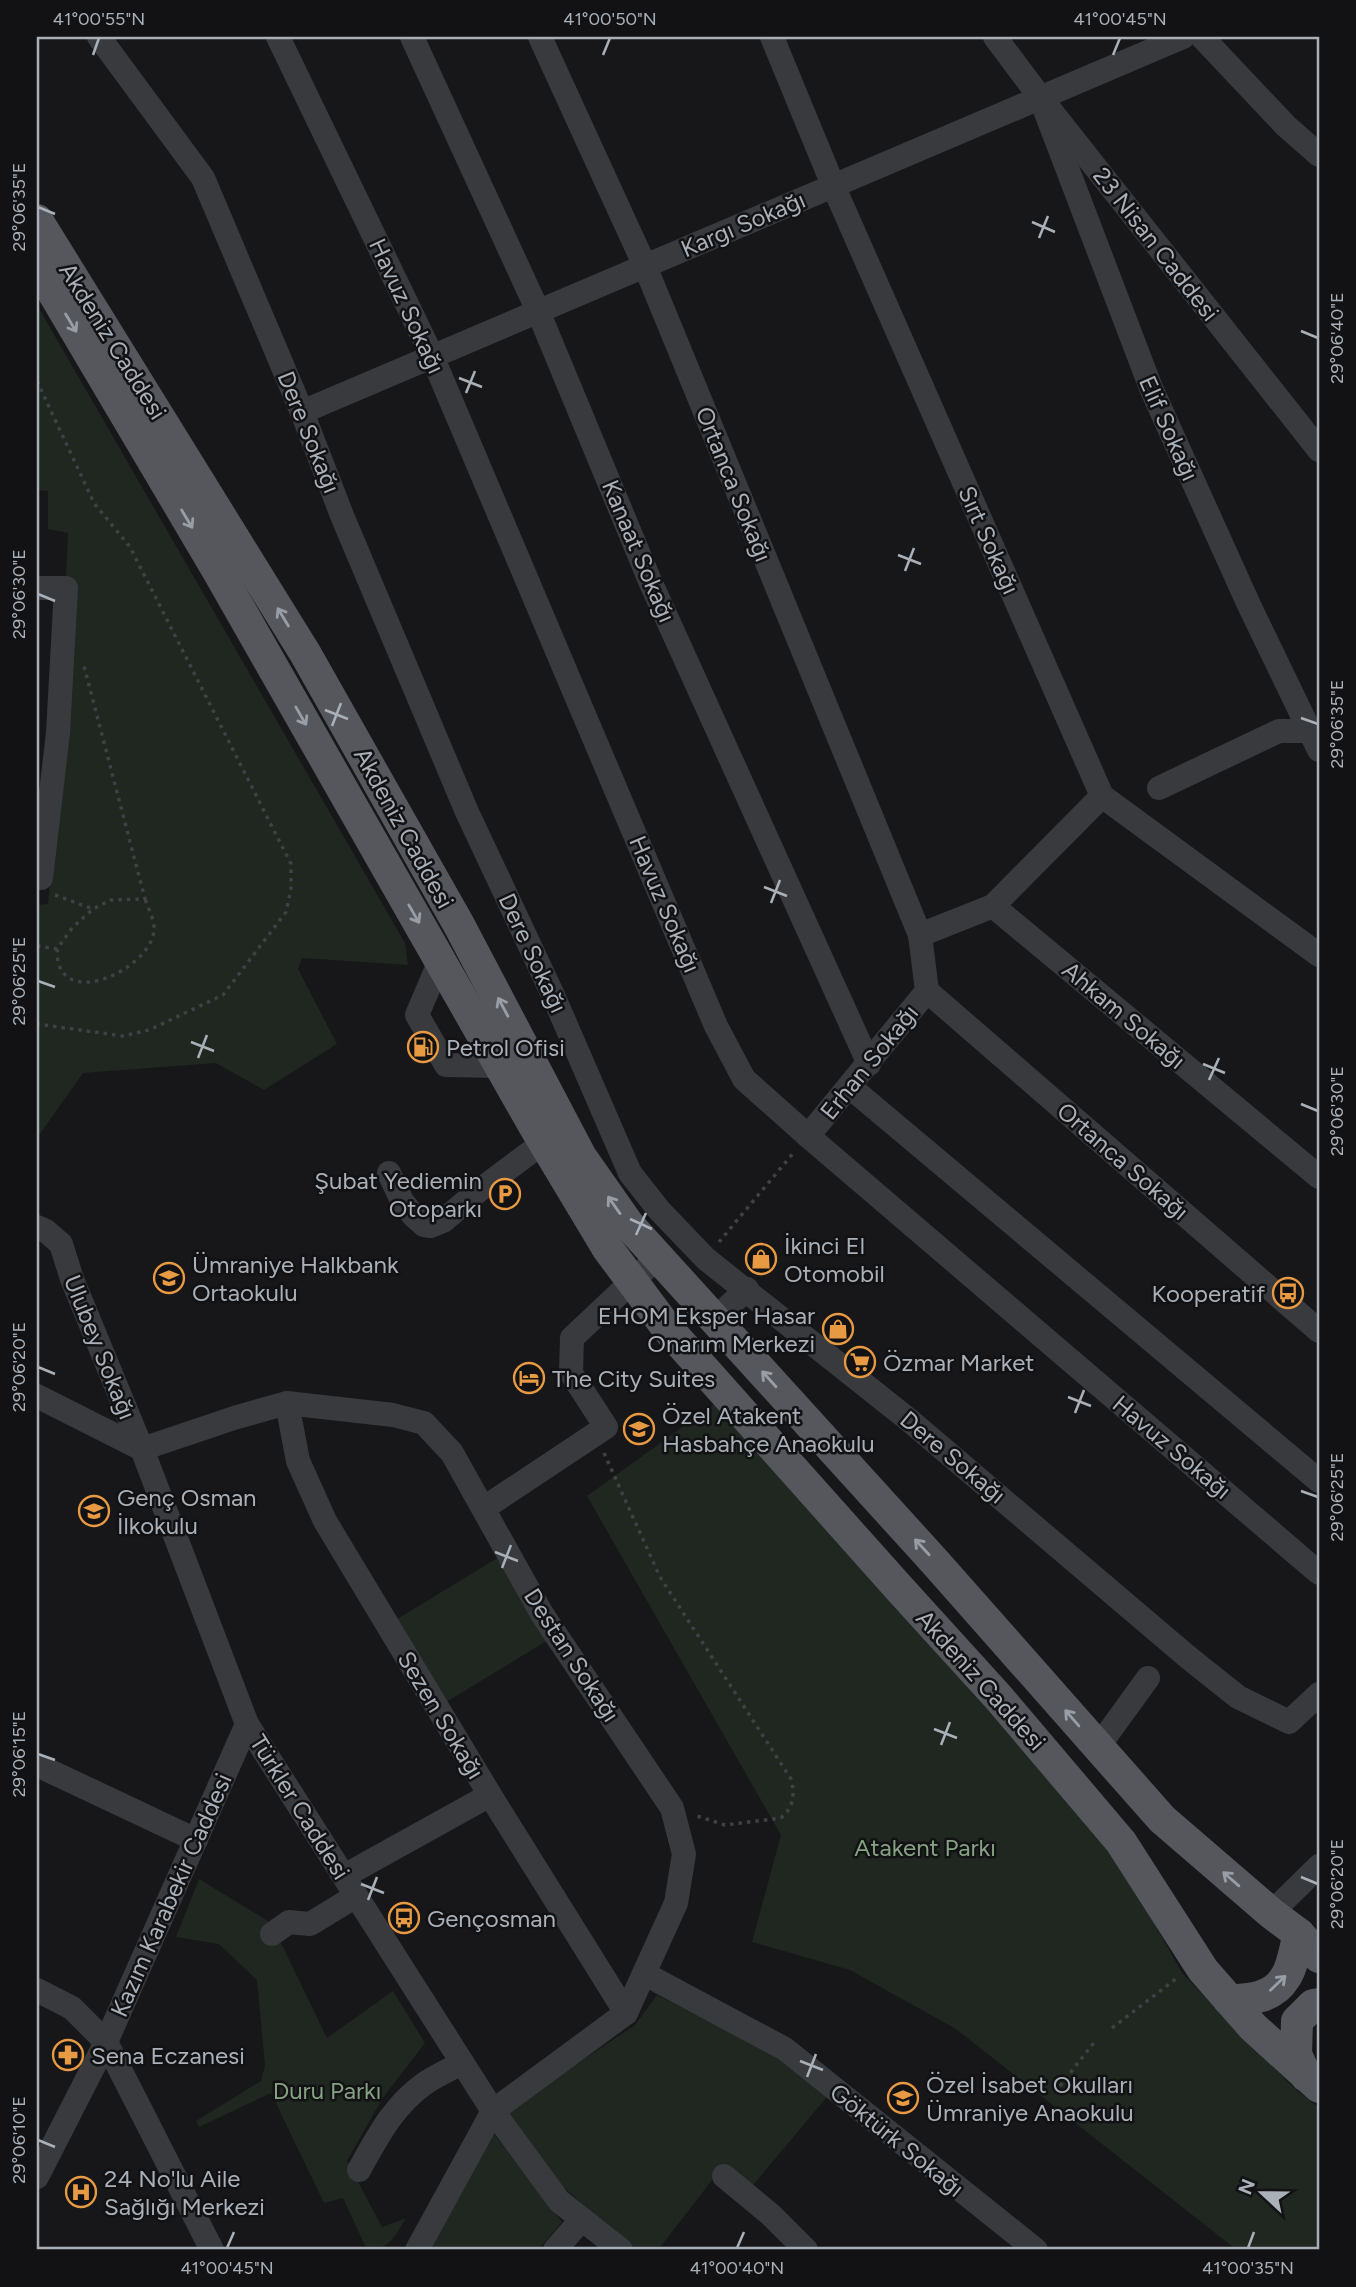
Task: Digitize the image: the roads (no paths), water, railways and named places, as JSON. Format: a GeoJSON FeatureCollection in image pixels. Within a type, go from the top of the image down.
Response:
{"type":"FeatureCollection","features":[{"type":"Feature","properties":{"kind":"main road","name":"Akdeniz Caddesi"},"geometry":{"type":"LineString","coordinates":[[37,220],[305,653],[459,925],[581,1157],[628,1224],[935,1562],[1162,1819],[1309,1945]]}},
{"type":"Feature","properties":{"kind":"main road","name":"Akdeniz Caddesi"},"geometry":{"type":"LineString","coordinates":[[37,265],[218,571],[500,1066],[608,1249],[667,1328],[998,1697],[1121,1842],[1198,1961],[1229,2000],[1253,2027],[1312,2082]]}},
{"type":"Feature","properties":{"kind":"main road"},"geometry":{"type":"LineString","coordinates":[[1229,2000],[1255,2000],[1274,1989],[1286,1978],[1309,1945]]}},
{"type":"Feature","properties":{"kind":"main road"},"geometry":{"type":"LineString","coordinates":[[1312,2082],[1296,2054],[1297,2021],[1313,2005],[1319,2004]]}},
{"type":"Feature","properties":{"kind":"street","name":"Dere Sokağı"},"geometry":{"type":"LineString","coordinates":[[99,37],[203,178],[467,812],[552,993],[630,1173],[659,1210],[706,1259],[909,1420],[1238,1697],[1289,1722],[1319,1694]]}},
{"type":"Feature","properties":{"kind":"street","name":"Kanaat Sokağı"},"geometry":{"type":"LineString","coordinates":[[412,37],[538,311],[650,581],[869,1064]]}},
{"type":"Feature","properties":{"kind":"street","name":"Ortanca Sokağı"},"geometry":{"type":"LineString","coordinates":[[540,37],[645,266],[920,935]]}},
{"type":"Feature","properties":{"kind":"street","name":"Sırt Sokağı"},"geometry":{"type":"LineString","coordinates":[[772,37],[833,185],[1102,796]]}},
{"type":"Feature","properties":{"kind":"street","name":"23 Nisan Caddesi"},"geometry":{"type":"LineString","coordinates":[[995,37],[1319,450]]}},
{"type":"Feature","properties":{"kind":"street","name":"Kargı Sokağı"},"geometry":{"type":"LineString","coordinates":[[302,412],[1183,37]]}},
{"type":"Feature","properties":{"kind":"street"},"geometry":{"type":"LineString","coordinates":[[1202,37],[1286,126],[1319,155]]}},
{"type":"Feature","properties":{"kind":"street","name":"Havuz Sokağı"},"geometry":{"type":"LineString","coordinates":[[286,40],[432,356],[716,1026],[744,1079],[1319,1573]]}},
{"type":"Feature","properties":{"kind":"street","name":"Elif Sokağı"},"geometry":{"type":"LineString","coordinates":[[1040,97],[1151,388],[1249,606],[1317,737]]}},
{"type":"Feature","properties":{"kind":"street"},"geometry":{"type":"LineString","coordinates":[[37,588],[66,588],[62,653],[48,732],[41,882]]}},
{"type":"Feature","properties":{"kind":"street"},"geometry":{"type":"LineString","coordinates":[[1159,788],[1279,731],[1297,729],[1317,737]]}},
{"type":"Feature","properties":{"kind":"street"},"geometry":{"type":"LineString","coordinates":[[920,935],[993,906],[1102,796],[1319,955]]}},
{"type":"Feature","properties":{"kind":"street","name":"Ahkam Sokağı"},"geometry":{"type":"LineString","coordinates":[[993,906],[1319,1177]]}},
{"type":"Feature","properties":{"kind":"street","name":"Erhan Sokağı"},"geometry":{"type":"LineString","coordinates":[[808,1136],[927,992],[920,935]]}},
{"type":"Feature","properties":{"kind":"street"},"geometry":{"type":"LineString","coordinates":[[440,961],[417,1015],[434,1045],[446,1065],[500,1066]]}},
{"type":"Feature","properties":{"kind":"street","name":"Ortanca Sokağı"},"geometry":{"type":"LineString","coordinates":[[927,992],[1319,1331]]}},
{"type":"Feature","properties":{"kind":"street"},"geometry":{"type":"LineString","coordinates":[[850,1087],[1319,1481]]}},
{"type":"Feature","properties":{"kind":"street"},"geometry":{"type":"LineString","coordinates":[[389,1173],[408,1208],[424,1225],[431,1226],[443,1221],[544,1142]]}},
{"type":"Feature","properties":{"kind":"street","name":"Ulubey Sokağı"},"geometry":{"type":"LineString","coordinates":[[37,1227],[61,1244],[72,1279],[142,1449]]}},
{"type":"Feature","properties":{"kind":"street"},"geometry":{"type":"LineString","coordinates":[[484,1508],[606,1427],[571,1373],[572,1338],[658,1257]]}},
{"type":"Feature","properties":{"kind":"street"},"geometry":{"type":"LineString","coordinates":[[715,1320],[747,1289]]}},
{"type":"Feature","properties":{"kind":"street"},"geometry":{"type":"LineString","coordinates":[[37,1396],[142,1449]]}},
{"type":"Feature","properties":{"kind":"street","name":"Destan Sokağı"},"geometry":{"type":"LineString","coordinates":[[142,1449],[287,1403],[393,1415],[424,1423],[452,1453],[542,1614],[672,1808],[684,1854],[676,1903],[626,2013],[493,2112]]}},
{"type":"Feature","properties":{"kind":"street","name":"Sezen Sokağı"},"geometry":{"type":"LineString","coordinates":[[287,1403],[299,1461],[325,1521],[490,1796],[626,2013]]}},
{"type":"Feature","properties":{"kind":"street","name":"Türkler Caddesi"},"geometry":{"type":"LineString","coordinates":[[142,1449],[247,1724],[493,2112],[559,2201],[621,2250]]}},
{"type":"Feature","properties":{"kind":"street"},"geometry":{"type":"LineString","coordinates":[[1098,1747],[1148,1678]]}},
{"type":"Feature","properties":{"kind":"street","name":"Kazım Karabekir Caddesi"},"geometry":{"type":"LineString","coordinates":[[39,2168],[106,2042],[247,1724]]}},
{"type":"Feature","properties":{"kind":"street"},"geometry":{"type":"LineString","coordinates":[[37,1765],[196,1840]]}},
{"type":"Feature","properties":{"kind":"street"},"geometry":{"type":"LineString","coordinates":[[272,1934],[289,1922],[310,1924],[350,1886],[490,1796]]}},
{"type":"Feature","properties":{"kind":"street"},"geometry":{"type":"LineString","coordinates":[[1271,1913],[1319,1867]]}},
{"type":"Feature","properties":{"kind":"street","name":"Göktürk Sokağı"},"geometry":{"type":"LineString","coordinates":[[645,1975],[785,2049],[1036,2250]]}},
{"type":"Feature","properties":{"kind":"street"},"geometry":{"type":"LineString","coordinates":[[37,1990],[72,2008],[106,2042],[212,2250]]}},
{"type":"Feature","properties":{"kind":"street"},"geometry":{"type":"LineString","coordinates":[[359,2170],[387,2120],[407,2098],[425,2083],[462,2063]]}},
{"type":"Feature","properties":{"kind":"street"},"geometry":{"type":"LineString","coordinates":[[417,2250],[493,2112]]}},
{"type":"Feature","properties":{"kind":"street"},"geometry":{"type":"LineString","coordinates":[[724,2176],[771,2215],[806,2250]]}},
{"type":"Feature","properties":{"kind":"street"},"geometry":{"type":"LineString","coordinates":[[555,2250],[582,2219]]}},
{"type":"Feature","properties":{"kind":"place","name":"Petrol Ofisi"},"geometry":{"type":"Point","coordinates":[423,1047]}},
{"type":"Feature","properties":{"kind":"place","name":"Şubat Yediemin Otoparkı"},"geometry":{"type":"Point","coordinates":[505,1194]}},
{"type":"Feature","properties":{"kind":"place","name":"İkinci El Otomobil"},"geometry":{"type":"Point","coordinates":[761,1259]}},
{"type":"Feature","properties":{"kind":"place","name":"Ümraniye Halkbank Ortaokulu"},"geometry":{"type":"Point","coordinates":[169,1278]}},
{"type":"Feature","properties":{"kind":"place","name":"Kooperatif"},"geometry":{"type":"Point","coordinates":[1288,1293]}},
{"type":"Feature","properties":{"kind":"place","name":"EHOM Eksper Hasar Onarım Merkezi"},"geometry":{"type":"Point","coordinates":[838,1329]}},
{"type":"Feature","properties":{"kind":"place","name":"Özmar Market"},"geometry":{"type":"Point","coordinates":[860,1362]}},
{"type":"Feature","properties":{"kind":"place","name":"The City Suites"},"geometry":{"type":"Point","coordinates":[529,1378]}},
{"type":"Feature","properties":{"kind":"place","name":"Özel Atakent Hasbahçe Anaokulu"},"geometry":{"type":"Point","coordinates":[639,1429]}},
{"type":"Feature","properties":{"kind":"place","name":"Genç Osman İlkokulu"},"geometry":{"type":"Point","coordinates":[94,1511]}},
{"type":"Feature","properties":{"kind":"place","name":"Gençosman"},"geometry":{"type":"Point","coordinates":[404,1918]}},
{"type":"Feature","properties":{"kind":"place","name":"Sena Eczanesi"},"geometry":{"type":"Point","coordinates":[68,2055]}},
{"type":"Feature","properties":{"kind":"place","name":"Özel İsabet Okulları Ümraniye Anaokulu"},"geometry":{"type":"Point","coordinates":[903,2098]}},
{"type":"Feature","properties":{"kind":"place","name":"24 No'lu Aile Sağlığı Merkezi"},"geometry":{"type":"Point","coordinates":[81,2192]}},
{"type":"Feature","properties":{"kind":"park label","name":"Atakent Parkı"},"geometry":{"type":"Point","coordinates":[925,1847]}},
{"type":"Feature","properties":{"kind":"park label","name":"Duru Parkı"},"geometry":{"type":"Point","coordinates":[327,2090]}}]}
